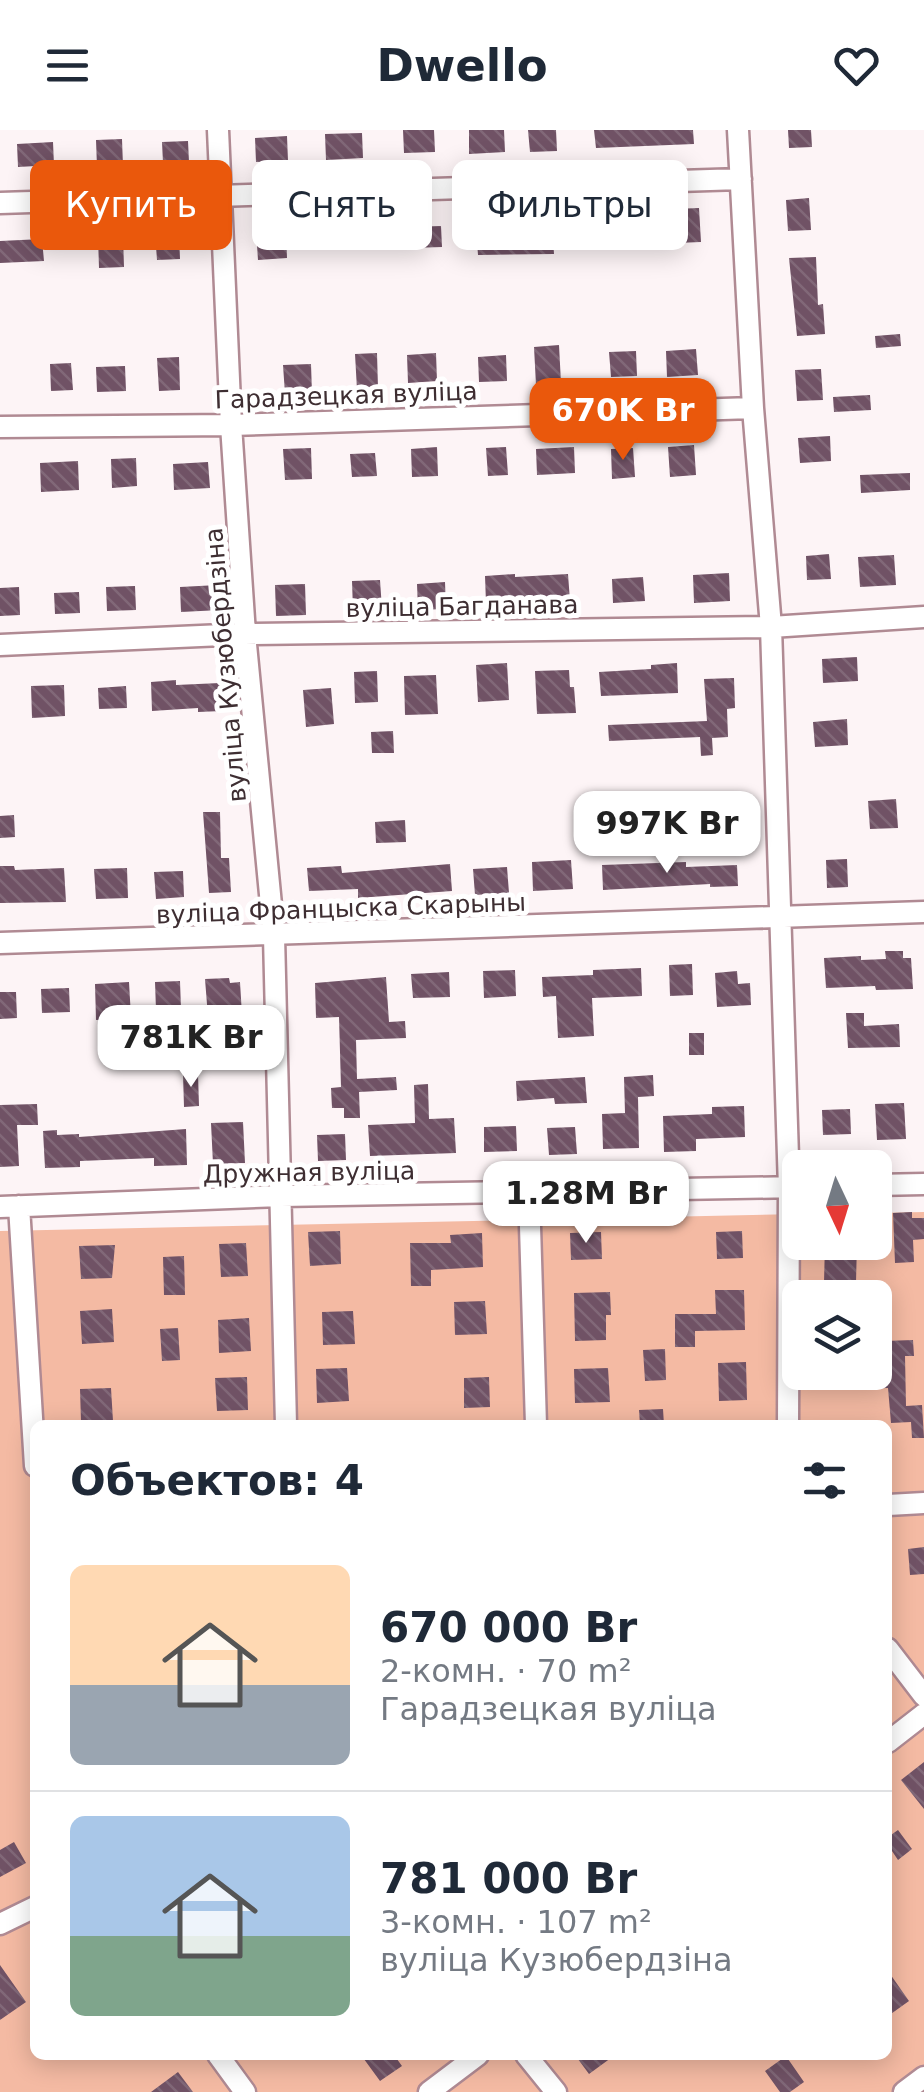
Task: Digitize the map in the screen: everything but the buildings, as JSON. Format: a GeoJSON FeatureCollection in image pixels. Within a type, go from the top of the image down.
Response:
{"type":"FeatureCollection","features":[{"type":"Feature","properties":{"kind":"street","name":"вуліца Кузюбердзіна"},"geometry":{"type":"LineString","coordinates":[[218,130],[219,160]]}},
{"type":"Feature","properties":{"kind":"street"},"geometry":{"type":"LineString","coordinates":[[738,130],[752,408],[771,627],[792,1150]]}},
{"type":"Feature","properties":{"kind":"street"},"geometry":{"type":"LineString","coordinates":[[232,195],[741,179]]}},
{"type":"Feature","properties":{"kind":"street"},"geometry":{"type":"LineString","coordinates":[[0,203],[30,202]]}},
{"type":"Feature","properties":{"kind":"street","name":"вуліца Кузюбердзіна"},"geometry":{"type":"LineString","coordinates":[[223,250],[246,634],[274,936],[286,1420]]}},
{"type":"Feature","properties":{"kind":"street","name":"Гарадзецкая вуліца"},"geometry":{"type":"LineString","coordinates":[[0,427],[752,408]]}},
{"type":"Feature","properties":{"kind":"street","name":"вуліца Багданава"},"geometry":{"type":"LineString","coordinates":[[0,645],[246,634],[771,627],[924,617]]}},
{"type":"Feature","properties":{"kind":"street","name":"вуліца Францыска Скарыны"},"geometry":{"type":"LineString","coordinates":[[0,943],[924,912]]}},
{"type":"Feature","properties":{"kind":"street"},"geometry":{"type":"LineString","coordinates":[[892,1185],[924,1184]]}},
{"type":"Feature","properties":{"kind":"street","name":"Дружная вуліца"},"geometry":{"type":"LineString","coordinates":[[10,1206],[280,1196],[782,1187]]}},
{"type":"Feature","properties":{"kind":"street"},"geometry":{"type":"LineString","coordinates":[[529,1193],[536,1420]]}},
{"type":"Feature","properties":{"kind":"street"},"geometry":{"type":"LineString","coordinates":[[10,1206],[31,1420]]}},
{"type":"Feature","properties":{"kind":"street"},"geometry":{"type":"LineString","coordinates":[[788,1420],[792,1260]]}},
{"type":"Feature","properties":{"kind":"street"},"geometry":{"type":"LineString","coordinates":[[892,1506],[924,1503]]}},
{"type":"Feature","properties":{"kind":"street"},"geometry":{"type":"LineString","coordinates":[[892,1654],[924,1696]]}},
{"type":"Feature","properties":{"kind":"street"},"geometry":{"type":"LineString","coordinates":[[892,1739],[924,1714]]}},
{"type":"Feature","properties":{"kind":"street"},"geometry":{"type":"LineString","coordinates":[[0,1924],[30,1909]]}},
{"type":"Feature","properties":{"kind":"street"},"geometry":{"type":"LineString","coordinates":[[222,2060],[245,2092]]}},
{"type":"Feature","properties":{"kind":"street"},"geometry":{"type":"LineString","coordinates":[[429,2092],[471,2060]]}},
{"type":"Feature","properties":{"kind":"street"},"geometry":{"type":"LineString","coordinates":[[530,2060],[556,2092]]}},
{"type":"Feature","properties":{"kind":"street"},"geometry":{"type":"LineString","coordinates":[[904,2092],[924,2076]]}},
{"type":"Feature","properties":{"kind":"shaded area"},"geometry":{"type":"Polygon","coordinates":[[[924,1212],[924,2092],[0,2092],[0,1231],[782,1214],[782,1260],[892,1260],[892,1213],[924,1212]]]}}]}
